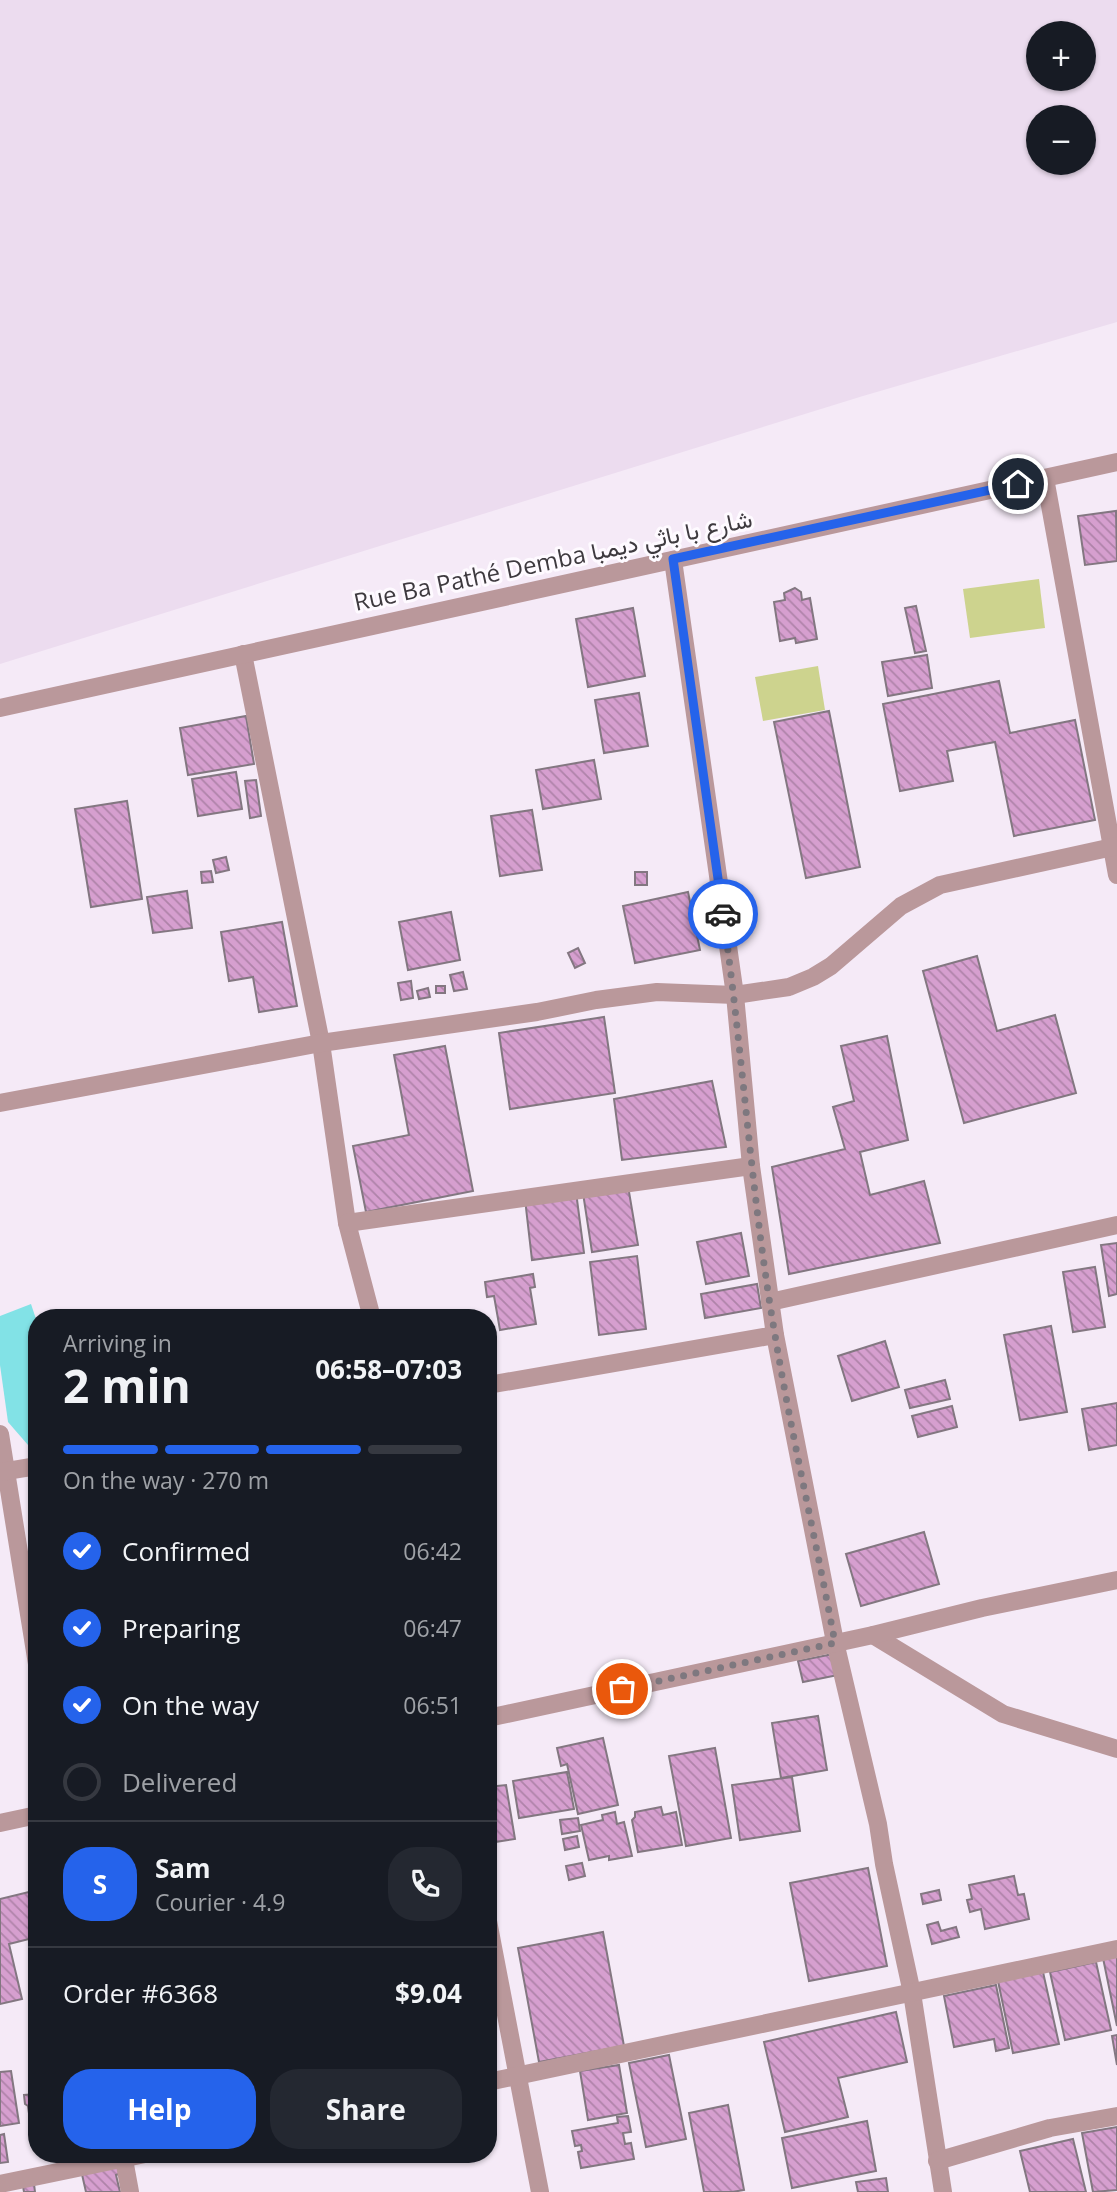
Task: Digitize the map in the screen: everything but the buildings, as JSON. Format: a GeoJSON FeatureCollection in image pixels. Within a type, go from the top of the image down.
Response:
{"type":"FeatureCollection","features":[{"type":"Feature","properties":{"kind":"street","name":"Rue Ba Pathé Demba شارع با باثي ديمبا"},"geometry":{"type":"LineString","coordinates":[[0,708],[1117,462]]}},
{"type":"Feature","properties":{"kind":"street"},"geometry":{"type":"LineString","coordinates":[[1045,478],[1117,875]]}},
{"type":"Feature","properties":{"kind":"street"},"geometry":{"type":"LineString","coordinates":[[673,559],[735,995],[751,1166],[775,1335],[835,1643],[877,1824],[912,1993],[943,2192]]}},
{"type":"Feature","properties":{"kind":"street"},"geometry":{"type":"LineString","coordinates":[[243,654],[321,1043],[347,1223],[370,1309]]}},
{"type":"Feature","properties":{"kind":"street"},"geometry":{"type":"LineString","coordinates":[[0,1104],[321,1043],[537,1012],[596,1000],[657,992],[735,995],[789,987],[831,966],[901,906],[940,885],[1114,847]]}},
{"type":"Feature","properties":{"kind":"street"},"geometry":{"type":"LineString","coordinates":[[347,1223],[751,1166]]}},
{"type":"Feature","properties":{"kind":"street"},"geometry":{"type":"LineString","coordinates":[[770,1302],[1117,1225]]}},
{"type":"Feature","properties":{"kind":"street"},"geometry":{"type":"LineString","coordinates":[[497,1383],[775,1335]]}},
{"type":"Feature","properties":{"kind":"street"},"geometry":{"type":"LineString","coordinates":[[0,1434],[3,1471],[28,1613]]}},
{"type":"Feature","properties":{"kind":"street"},"geometry":{"type":"LineString","coordinates":[[3,1471],[28,1467]]}},
{"type":"Feature","properties":{"kind":"street"},"geometry":{"type":"LineString","coordinates":[[497,1716],[1117,1580]]}},
{"type":"Feature","properties":{"kind":"street"},"geometry":{"type":"LineString","coordinates":[[873,1635],[1003,1713],[1117,1749]]}},
{"type":"Feature","properties":{"kind":"street"},"geometry":{"type":"LineString","coordinates":[[0,1823],[28,1817]]}},
{"type":"Feature","properties":{"kind":"street"},"geometry":{"type":"LineString","coordinates":[[497,2080],[1117,1949]]}},
{"type":"Feature","properties":{"kind":"street"},"geometry":{"type":"LineString","coordinates":[[497,1966],[540,2192]]}},
{"type":"Feature","properties":{"kind":"street"},"geometry":{"type":"LineString","coordinates":[[937,2161],[1050,2128],[1117,2116]]}},
{"type":"Feature","properties":{"kind":"street"},"geometry":{"type":"LineString","coordinates":[[0,2184],[93,2163]]}},
{"type":"Feature","properties":{"kind":"street"},"geometry":{"type":"LineString","coordinates":[[125,2163],[131,2192]]}},
{"type":"Feature","properties":{"kind":"shaded area"},"geometry":{"type":"Polygon","coordinates":[[[0,0],[1117,0],[1117,322],[863,396],[0,664],[0,0]]]}},
{"type":"Feature","properties":{"kind":"green space"},"geometry":{"type":"Polygon","coordinates":[[[1039,579],[1045,628],[970,638],[963,589],[1039,579]]]}},
{"type":"Feature","properties":{"kind":"green space"},"geometry":{"type":"Polygon","coordinates":[[[818,666],[825,710],[763,721],[755,677],[818,666]]]}},
{"type":"Feature","properties":{"kind":"water"},"geometry":{"type":"Polygon","coordinates":[[[31,1304],[33,1309],[28,1309],[28,1445],[8,1422],[0,1365],[0,1316],[31,1304]]]}},
{"type":"Feature","properties":{"kind":"way so far"},"geometry":{"type":"LineString","coordinates":[[622,1689],[835,1643],[775,1335],[751,1166],[735,995],[723,914]]}},
{"type":"Feature","properties":{"kind":"route"},"geometry":{"type":"LineString","coordinates":[[723,914],[673,559],[1018,484]]}}]}
